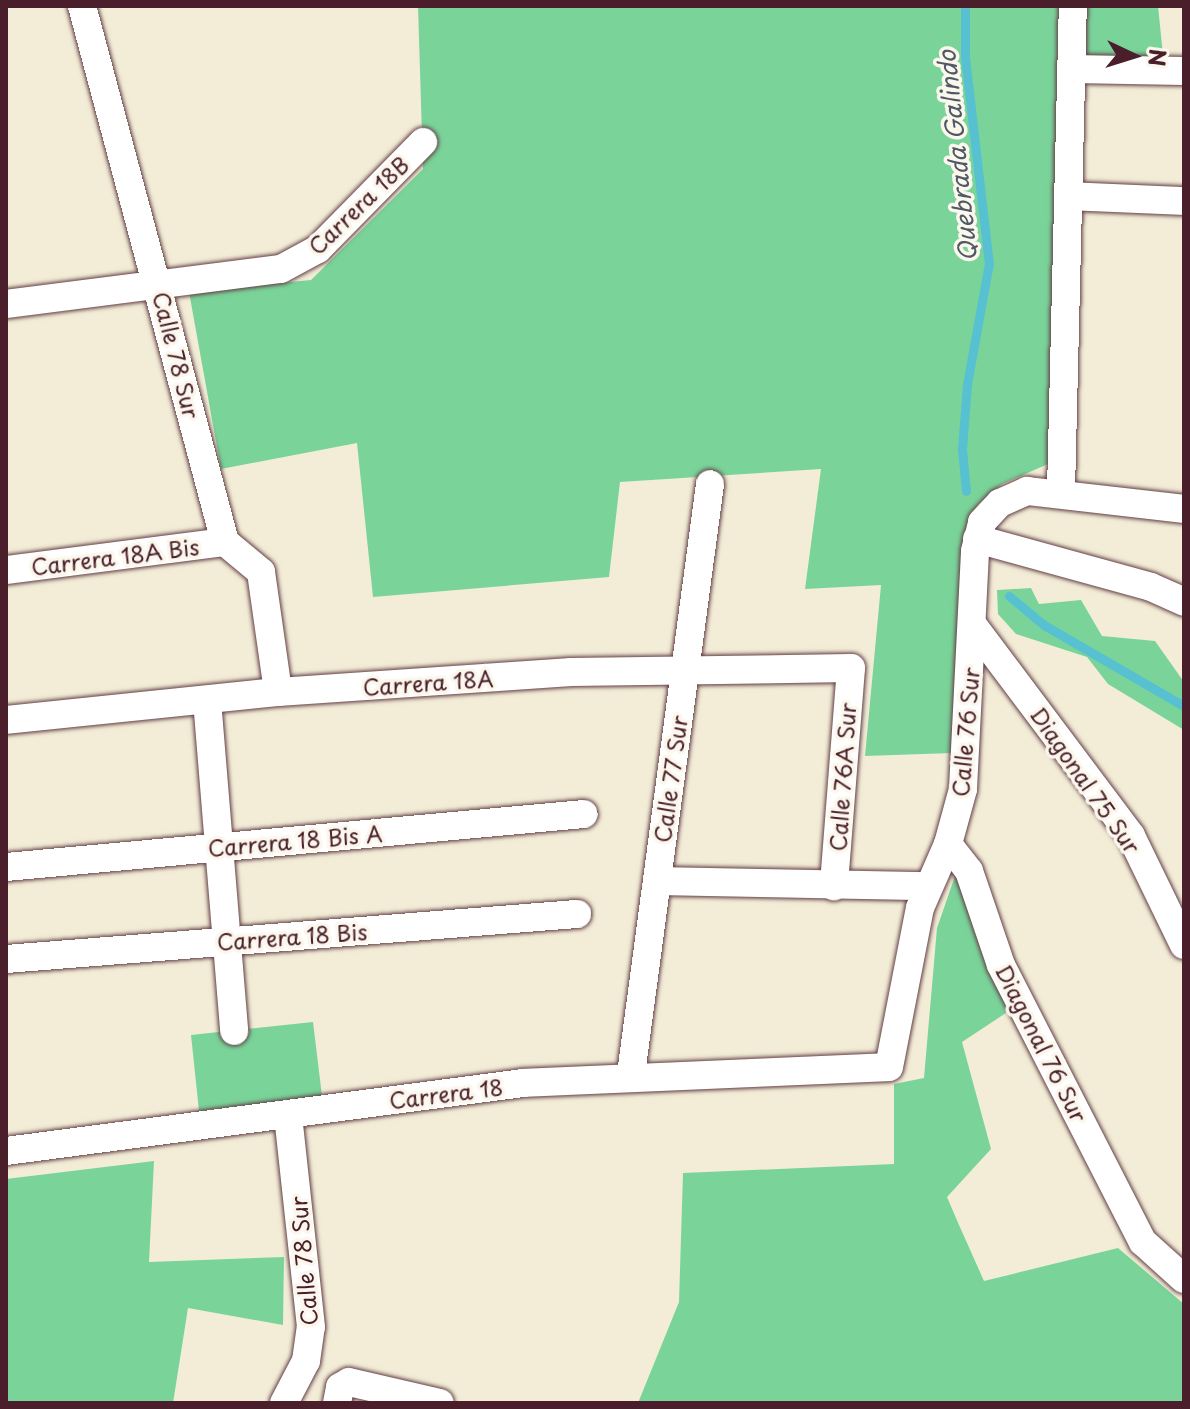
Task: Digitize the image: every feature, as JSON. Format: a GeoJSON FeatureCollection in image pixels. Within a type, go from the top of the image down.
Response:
{"type":"FeatureCollection","features":[{"type":"Feature","properties":{"kind":"street","name":"Calle 78 Sur"},"geometry":{"type":"LineString","coordinates":[[82,6],[159,285],[225,542]]}},
{"type":"Feature","properties":{"kind":"street"},"geometry":{"type":"LineString","coordinates":[[1073,6],[1061,491],[1184,509]]}},
{"type":"Feature","properties":{"kind":"street"},"geometry":{"type":"LineString","coordinates":[[1072,69],[1184,71]]}},
{"type":"Feature","properties":{"kind":"street","name":"Carrera 18B"},"geometry":{"type":"LineString","coordinates":[[6,304],[281,269],[300,261],[423,142]]}},
{"type":"Feature","properties":{"kind":"street"},"geometry":{"type":"LineString","coordinates":[[1069,196],[1184,201]]}},
{"type":"Feature","properties":{"kind":"street","name":"Calle 77 Sur"},"geometry":{"type":"LineString","coordinates":[[631,1074],[710,484]]}},
{"type":"Feature","properties":{"kind":"street","name":"Calle 76 Sur"},"geometry":{"type":"LineString","coordinates":[[889,1067],[928,886],[948,844],[963,789],[977,539],[989,512],[1009,497],[1061,491]]}},
{"type":"Feature","properties":{"kind":"street"},"geometry":{"type":"LineString","coordinates":[[977,539],[1151,587],[1184,602]]}},
{"type":"Feature","properties":{"kind":"street"},"geometry":{"type":"LineString","coordinates":[[225,542],[261,572],[278,692]]}},
{"type":"Feature","properties":{"kind":"street","name":"Carrera 18A Bis"},"geometry":{"type":"LineString","coordinates":[[6,570],[225,542]]}},
{"type":"Feature","properties":{"kind":"street","name":"Diagonal 75 Sur"},"geometry":{"type":"LineString","coordinates":[[972,624],[1131,836],[1184,945]]}},
{"type":"Feature","properties":{"kind":"street","name":"Carrera 18A"},"geometry":{"type":"LineString","coordinates":[[6,720],[278,692],[571,672],[851,668]]}},
{"type":"Feature","properties":{"kind":"street","name":"Calle 76A Sur"},"geometry":{"type":"LineString","coordinates":[[834,886],[851,668]]}},
{"type":"Feature","properties":{"kind":"street"},"geometry":{"type":"LineString","coordinates":[[207,700],[234,1031]]}},
{"type":"Feature","properties":{"kind":"street","name":"Carrera 18 Bis A"},"geometry":{"type":"LineString","coordinates":[[6,867],[584,814]]}},
{"type":"Feature","properties":{"kind":"street","name":"Diagonal 76 Sur"},"geometry":{"type":"LineString","coordinates":[[948,844],[969,871],[1001,965],[1143,1242],[1184,1279]]}},
{"type":"Feature","properties":{"kind":"street"},"geometry":{"type":"LineString","coordinates":[[657,881],[928,886]]}},
{"type":"Feature","properties":{"kind":"street","name":"Carrera 18 Bis"},"geometry":{"type":"LineString","coordinates":[[6,959],[577,914]]}},
{"type":"Feature","properties":{"kind":"street","name":"Carrera 18"},"geometry":{"type":"LineString","coordinates":[[6,1151],[631,1074],[889,1067]]}},
{"type":"Feature","properties":{"kind":"street","name":"Calle 78 Sur"},"geometry":{"type":"LineString","coordinates":[[284,1403],[306,1361],[311,1327],[288,1114]]}},
{"type":"Feature","properties":{"kind":"street"},"geometry":{"type":"LineString","coordinates":[[337,1403],[340,1387],[349,1382],[440,1403]]}},
{"type":"Feature","properties":{"kind":"green space"},"geometry":{"type":"Polygon","coordinates":[[[418,6],[1158,6],[1164,65],[1066,62],[1048,464],[1002,484],[978,504],[967,530],[952,753],[865,756],[881,585],[805,589],[821,469],[620,482],[609,577],[373,597],[357,443],[221,469],[189,292],[311,280],[423,169],[418,6]]]}},
{"type":"Feature","properties":{"kind":"green space"},"geometry":{"type":"Polygon","coordinates":[[[1031,588],[1039,604],[1081,600],[1102,636],[1155,641],[1184,682],[1184,730],[1108,684],[1087,657],[1016,634],[998,614],[997,590],[1031,588]]]}},
{"type":"Feature","properties":{"kind":"green space"},"geometry":{"type":"Polygon","coordinates":[[[955,876],[969,894],[1015,1007],[962,1042],[991,1149],[947,1197],[959,1225],[984,1281],[1118,1248],[1184,1304],[1184,1403],[638,1403],[679,1302],[683,1173],[894,1164],[894,1084],[924,1078],[937,928],[955,876]]]}},
{"type":"Feature","properties":{"kind":"green space"},"geometry":{"type":"Polygon","coordinates":[[[313,1022],[322,1096],[199,1111],[191,1035],[313,1022]]]}},
{"type":"Feature","properties":{"kind":"green space"},"geometry":{"type":"Polygon","coordinates":[[[154,1161],[149,1262],[284,1257],[283,1325],[188,1308],[173,1403],[6,1403],[6,1179],[154,1161]]]}},
{"type":"Feature","properties":{"kind":"waterway","name":"Quebrada Galindo"},"geometry":{"type":"LineString","coordinates":[[965,6],[965,57],[989,263],[967,384],[962,449],[966,491]]}},
{"type":"Feature","properties":{"kind":"waterway","name":"Quebrada Galindo"},"geometry":{"type":"LineString","coordinates":[[1009,596],[1044,625],[1184,706]]}}]}
